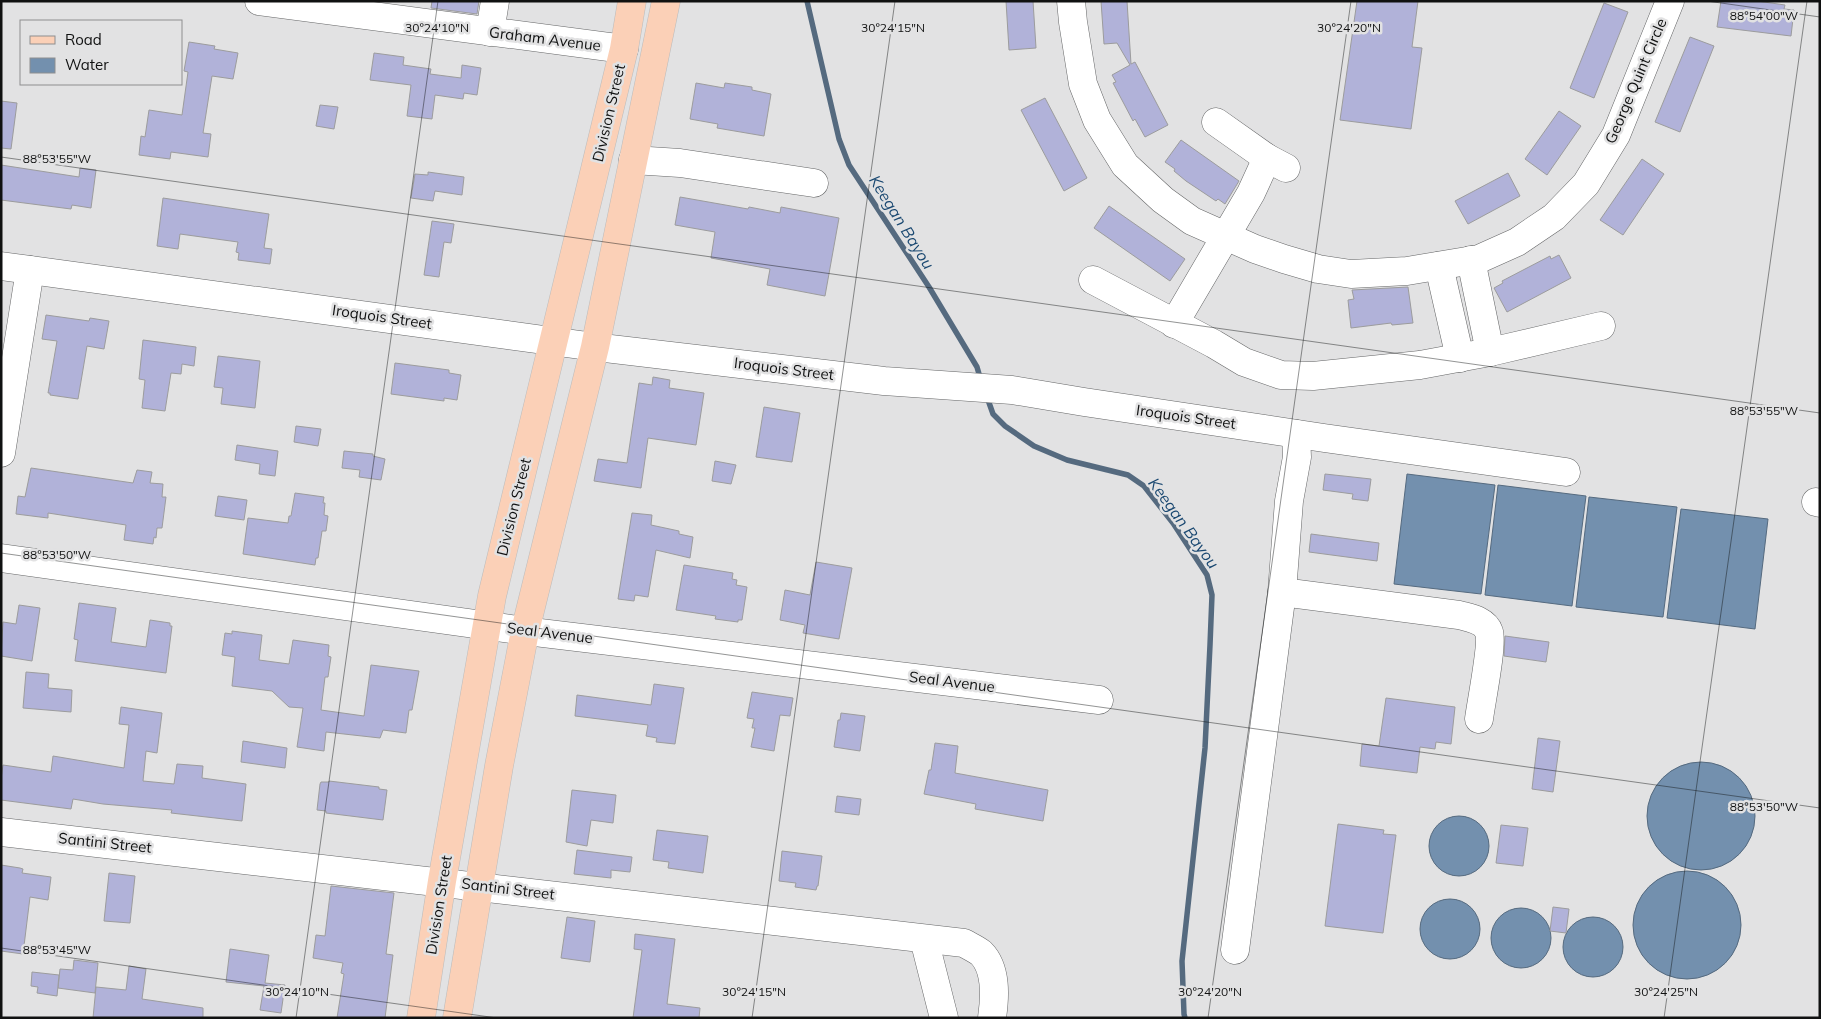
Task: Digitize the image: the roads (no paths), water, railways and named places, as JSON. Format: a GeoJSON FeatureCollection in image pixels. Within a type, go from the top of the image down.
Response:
{"type":"FeatureCollection","features":[{"type":"Feature","properties":{"kind":"main road","name":"Division Street"},"geometry":{"type":"LineString","coordinates":[[421,1018],[442,881],[492,596],[624,49],[632,1]]}},
{"type":"Feature","properties":{"kind":"main road"},"geometry":{"type":"LineString","coordinates":[[457,1018],[499,766],[526,631],[595,347],[666,1]]}},
{"type":"Feature","properties":{"kind":"street","name":"Graham Avenue"},"geometry":{"type":"LineString","coordinates":[[259,1],[624,49]]}},
{"type":"Feature","properties":{"kind":"street"},"geometry":{"type":"LineString","coordinates":[[490,32],[495,1]]}},
{"type":"Feature","properties":{"kind":"street","name":"George Quint Circle"},"geometry":{"type":"LineString","coordinates":[[1071,1],[1072,22],[1083,84],[1097,120],[1124,165],[1170,205],[1192,221],[1254,249],[1318,269],[1351,274],[1407,271],[1478,259],[1517,242],[1554,217],[1586,184],[1616,135],[1670,1]]}},
{"type":"Feature","properties":{"kind":"street"},"geometry":{"type":"LineString","coordinates":[[1174,324],[1251,193],[1276,163],[1216,122]]}},
{"type":"Feature","properties":{"kind":"street"},"geometry":{"type":"LineString","coordinates":[[633,160],[680,162],[814,182]]}},
{"type":"Feature","properties":{"kind":"street"},"geometry":{"type":"LineString","coordinates":[[1472,260],[1490,352]]}},
{"type":"Feature","properties":{"kind":"street","name":"Iroquois Street"},"geometry":{"type":"LineString","coordinates":[[1,266],[595,347],[884,381],[1012,390],[1296,434],[1566,472]]}},
{"type":"Feature","properties":{"kind":"street"},"geometry":{"type":"LineString","coordinates":[[1439,266],[1460,358]]}},
{"type":"Feature","properties":{"kind":"street"},"geometry":{"type":"LineString","coordinates":[[1,453],[30,270]]}},
{"type":"Feature","properties":{"kind":"street"},"geometry":{"type":"LineString","coordinates":[[1093,280],[1214,344],[1244,362],[1282,376],[1313,376],[1420,365],[1490,352],[1601,326]]}},
{"type":"Feature","properties":{"kind":"street"},"geometry":{"type":"LineString","coordinates":[[1235,950],[1282,592],[1289,501],[1297,457],[1296,434]]}},
{"type":"Feature","properties":{"kind":"street","name":"Seal Avenue"},"geometry":{"type":"LineString","coordinates":[[1,558],[526,631],[1099,700]]}},
{"type":"Feature","properties":{"kind":"street"},"geometry":{"type":"LineString","coordinates":[[1282,592],[1459,615],[1474,618],[1482,623],[1489,632],[1489,646],[1479,719]]}},
{"type":"Feature","properties":{"kind":"street","name":"Santini Street"},"geometry":{"type":"LineString","coordinates":[[1,832],[478,885],[964,943],[981,954],[990,968],[995,991],[992,1018]]}},
{"type":"Feature","properties":{"kind":"street"},"geometry":{"type":"LineString","coordinates":[[924,939],[944,1018]]}},
{"type":"Feature","properties":{"kind":"water"},"geometry":{"type":"Polygon","coordinates":[[[1407,474],[1495,485],[1481,594],[1394,584],[1407,474]]]}},
{"type":"Feature","properties":{"kind":"water"},"geometry":{"type":"Polygon","coordinates":[[[1498,485],[1586,496],[1572,606],[1485,595],[1498,485]]]}},
{"type":"Feature","properties":{"kind":"water"},"geometry":{"type":"Polygon","coordinates":[[[1589,497],[1677,507],[1663,617],[1576,607],[1589,497]]]}},
{"type":"Feature","properties":{"kind":"water"},"geometry":{"type":"Polygon","coordinates":[[[1681,509],[1768,519],[1755,629],[1667,618],[1681,509]]]}},
{"type":"Feature","properties":{"kind":"water"},"geometry":{"type":"Polygon","coordinates":[[[1701,762],[1722,766],[1739,778],[1751,795],[1755,816],[1751,837],[1739,854],[1722,866],[1701,870],[1680,866],[1663,854],[1651,837],[1647,816],[1651,795],[1663,778],[1680,766],[1701,762]]]}},
{"type":"Feature","properties":{"kind":"water"},"geometry":{"type":"Polygon","coordinates":[[[1453,816],[1465,816],[1476,821],[1484,829],[1489,840],[1487,858],[1476,871],[1465,876],[1453,876],[1442,871],[1434,863],[1429,852],[1429,840],[1434,829],[1442,821],[1453,816]]]}},
{"type":"Feature","properties":{"kind":"water"},"geometry":{"type":"Polygon","coordinates":[[[1687,871],[1708,875],[1725,887],[1737,904],[1741,925],[1737,946],[1725,963],[1708,975],[1687,979],[1666,975],[1649,963],[1637,946],[1633,925],[1637,904],[1649,887],[1666,875],[1687,871]]]}},
{"type":"Feature","properties":{"kind":"water"},"geometry":{"type":"Polygon","coordinates":[[[1444,899],[1456,899],[1467,904],[1475,912],[1480,923],[1478,941],[1467,954],[1456,959],[1444,959],[1433,954],[1425,946],[1420,935],[1420,923],[1425,912],[1433,904],[1444,899]]]}},
{"type":"Feature","properties":{"kind":"water"},"geometry":{"type":"Polygon","coordinates":[[[1521,908],[1537,913],[1542,917],[1546,922],[1551,938],[1546,954],[1542,959],[1537,963],[1521,968],[1505,963],[1500,959],[1496,954],[1491,938],[1496,922],[1500,917],[1505,913],[1521,908]]]}},
{"type":"Feature","properties":{"kind":"water"},"geometry":{"type":"Polygon","coordinates":[[[1587,917],[1599,917],[1610,922],[1618,930],[1623,941],[1621,959],[1610,972],[1599,977],[1587,977],[1576,972],[1568,964],[1563,953],[1563,941],[1568,930],[1576,922],[1587,917]]]}},
{"type":"Feature","properties":{"kind":"waterway","name":"Keegan Bayou"},"geometry":{"type":"LineString","coordinates":[[807,1],[839,139],[849,165],[929,287],[977,367],[981,381]]}},
{"type":"Feature","properties":{"kind":"waterway","name":"Keegan Bayou"},"geometry":{"type":"LineString","coordinates":[[987,397],[993,414],[1005,426],[1034,446],[1067,460],[1128,475],[1144,486],[1173,523],[1207,575],[1212,595],[1205,748],[1182,961],[1185,1018]]}}]}
